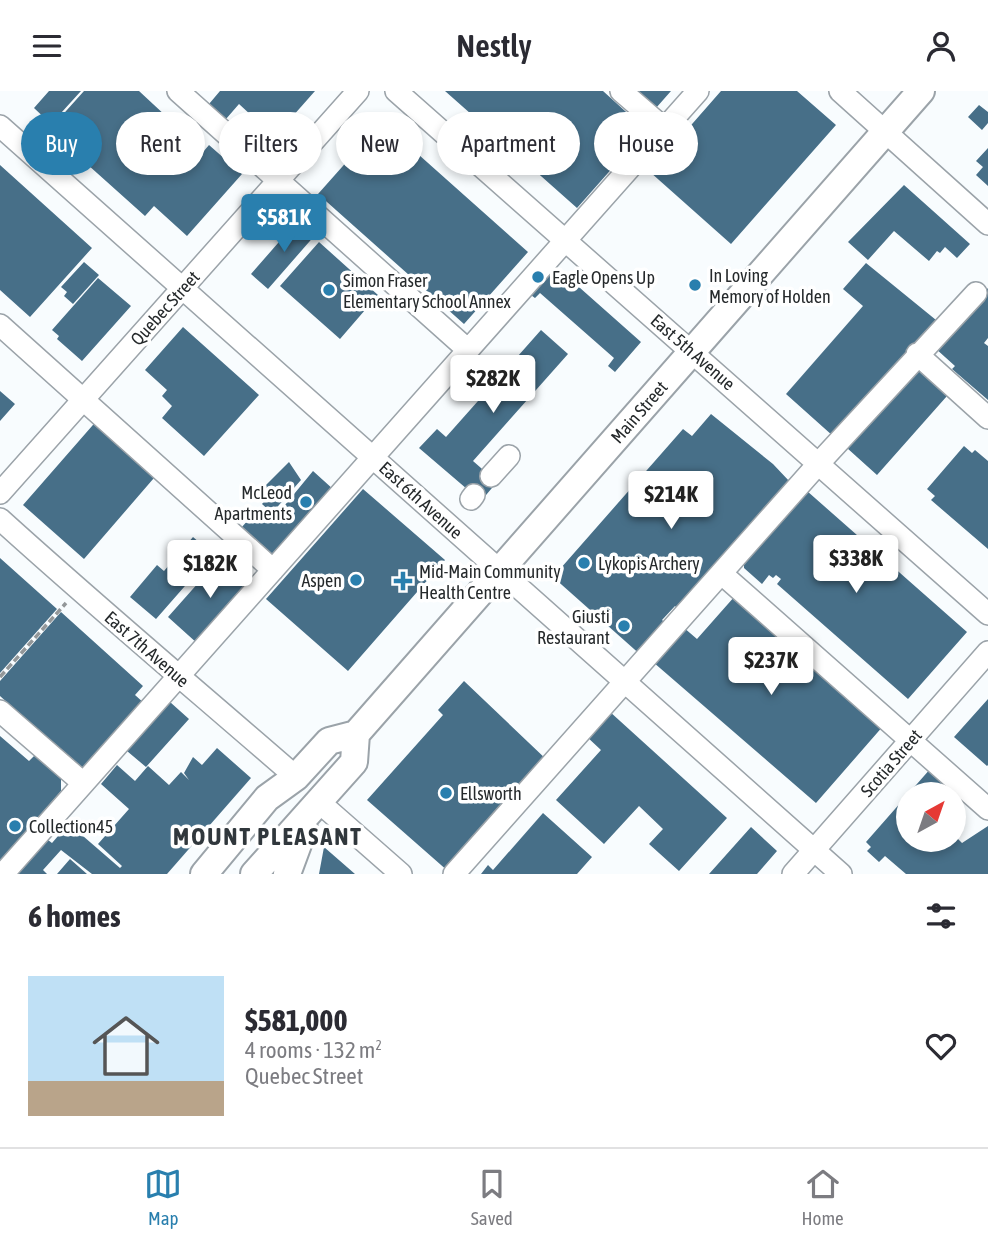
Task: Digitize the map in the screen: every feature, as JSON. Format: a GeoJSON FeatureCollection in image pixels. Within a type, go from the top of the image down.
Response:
{"type":"FeatureCollection","features":[{"type":"Feature","properties":{"kind":"main road","name":"Main Street"},"geometry":{"type":"LineString","coordinates":[[204,874],[267,798],[296,777],[329,741],[356,734],[921,91]]}},
{"type":"Feature","properties":{"kind":"main road","name":"Main Street"},"geometry":{"type":"LineString","coordinates":[[253,874],[354,762],[356,734]]}},
{"type":"Feature","properties":{"kind":"main road"},"geometry":{"type":"LineString","coordinates":[[272,874],[296,777]]}},
{"type":"Feature","properties":{"kind":"main road"},"geometry":{"type":"LineString","coordinates":[[253,874],[263,829],[296,777]]}},
{"type":"Feature","properties":{"kind":"main road"},"geometry":{"type":"LineString","coordinates":[[287,874],[297,840],[318,802]]}},
{"type":"Feature","properties":{"kind":"street"},"geometry":{"type":"LineString","coordinates":[[178,91],[468,350]]}},
{"type":"Feature","properties":{"kind":"street","name":"Quebec Street"},"geometry":{"type":"LineString","coordinates":[[0,493],[358,91]]}},
{"type":"Feature","properties":{"kind":"street","name":"East 5th Avenue"},"geometry":{"type":"LineString","coordinates":[[396,91],[988,614]]}},
{"type":"Feature","properties":{"kind":"street"},"geometry":{"type":"LineString","coordinates":[[621,91],[645,112]]}},
{"type":"Feature","properties":{"kind":"street"},"geometry":{"type":"LineString","coordinates":[[680,112],[698,91]]}},
{"type":"Feature","properties":{"kind":"street"},"geometry":{"type":"LineString","coordinates":[[840,91],[988,224]]}},
{"type":"Feature","properties":{"kind":"street","name":"East 6th Avenue"},"geometry":{"type":"LineString","coordinates":[[0,126],[841,874]]}},
{"type":"Feature","properties":{"kind":"street"},"geometry":{"type":"LineString","coordinates":[[3,874],[624,175]]}},
{"type":"Feature","properties":{"kind":"street"},"geometry":{"type":"LineString","coordinates":[[454,874],[819,463],[975,293]]}},
{"type":"Feature","properties":{"kind":"street"},"geometry":{"type":"LineString","coordinates":[[0,325],[273,570]]}},
{"type":"Feature","properties":{"kind":"street"},"geometry":{"type":"LineString","coordinates":[[917,354],[988,418]]}},
{"type":"Feature","properties":{"kind":"street"},"geometry":{"type":"LineString","coordinates":[[491,476],[509,456]]}},
{"type":"Feature","properties":{"kind":"street","name":"East 7th Avenue"},"geometry":{"type":"LineString","coordinates":[[0,519],[178,677],[296,777]]}},
{"type":"Feature","properties":{"kind":"street"},"geometry":{"type":"LineString","coordinates":[[723,574],[988,810]]}},
{"type":"Feature","properties":{"kind":"street","name":"Scotia Street"},"geometry":{"type":"LineString","coordinates":[[793,874],[988,652]]}},
{"type":"Feature","properties":{"kind":"street"},"geometry":{"type":"LineString","coordinates":[[0,711],[83,783]]}},
{"type":"Feature","properties":{"kind":"street"},"geometry":{"type":"LineString","coordinates":[[318,802],[401,874]]}},
{"type":"Feature","properties":{"kind":"path"},"geometry":{"type":"LineString","coordinates":[[0,677],[66,603]]}},
{"type":"Feature","properties":{"kind":"building"},"geometry":{"type":"Polygon","coordinates":[[[49,91],[81,91],[62,112],[38,112],[34,108],[49,91]]]}},
{"type":"Feature","properties":{"kind":"building"},"geometry":{"type":"Polygon","coordinates":[[[84,91],[139,91],[162,112],[116,112],[116,175],[205,175],[205,150],[209,145],[219,154],[219,175],[241,175],[187,236],[154,206],[145,216],[99,175],[102,175],[102,112],[65,112],[84,91]]]}},
{"type":"Feature","properties":{"kind":"building"},"geometry":{"type":"Polygon","coordinates":[[[220,91],[315,91],[296,112],[248,112],[239,104],[232,112],[219,113],[209,104],[220,91]]]}},
{"type":"Feature","properties":{"kind":"building"},"geometry":{"type":"Polygon","coordinates":[[[445,91],[603,91],[626,112],[594,112],[594,175],[606,175],[577,208],[540,175],[580,175],[580,112],[469,112],[445,91]]]}},
{"type":"Feature","properties":{"kind":"building"},"geometry":{"type":"Polygon","coordinates":[[[636,91],[671,91],[656,108],[636,91]]]}},
{"type":"Feature","properties":{"kind":"building"},"geometry":{"type":"Polygon","coordinates":[[[721,91],[797,91],[836,125],[731,244],[653,175],[698,175],[698,117],[721,91]]]}},
{"type":"Feature","properties":{"kind":"building"},"geometry":{"type":"Polygon","coordinates":[[[979,105],[988,112],[988,123],[982,130],[968,117],[979,105]]]}},
{"type":"Feature","properties":{"kind":"building"},"geometry":{"type":"Polygon","coordinates":[[[988,148],[988,186],[976,175],[983,167],[976,161],[988,148]]]}},
{"type":"Feature","properties":{"kind":"building"},"geometry":{"type":"Polygon","coordinates":[[[423,159],[437,171],[437,175],[442,175],[528,252],[464,324],[318,194],[336,174],[423,175],[423,159]]]}},
{"type":"Feature","properties":{"kind":"building"},"geometry":{"type":"Polygon","coordinates":[[[0,165],[92,248],[30,317],[0,290],[0,165]]]}},
{"type":"Feature","properties":{"kind":"building"},"geometry":{"type":"Polygon","coordinates":[[[904,185],[970,244],[957,258],[945,247],[940,253],[937,251],[929,261],[894,231],[868,260],[848,242],[904,185]]]}},
{"type":"Feature","properties":{"kind":"building"},"geometry":{"type":"Polygon","coordinates":[[[299,219],[316,234],[268,289],[251,274],[299,219]]]}},
{"type":"Feature","properties":{"kind":"building","name":"Simon Fraser Elementary School Annex"},"geometry":{"type":"Polygon","coordinates":[[[319,242],[378,295],[340,339],[280,286],[319,242]]]}},
{"type":"Feature","properties":{"kind":"building"},"geometry":{"type":"Polygon","coordinates":[[[84,262],[99,275],[73,304],[64,296],[67,292],[61,287],[84,262]]]}},
{"type":"Feature","properties":{"kind":"building"},"geometry":{"type":"Polygon","coordinates":[[[866,263],[936,320],[833,436],[786,394],[863,306],[843,289],[866,263]]]}},
{"type":"Feature","properties":{"kind":"building"},"geometry":{"type":"Polygon","coordinates":[[[553,264],[641,342],[615,372],[608,366],[614,358],[540,293],[535,298],[528,293],[553,264]]]}},
{"type":"Feature","properties":{"kind":"building"},"geometry":{"type":"Polygon","coordinates":[[[98,278],[131,306],[82,361],[57,339],[59,336],[52,330],[98,278]]]}},
{"type":"Feature","properties":{"kind":"building"},"geometry":{"type":"Polygon","coordinates":[[[988,288],[988,338],[984,343],[988,346],[988,400],[952,369],[955,366],[935,348],[988,288]]]}},
{"type":"Feature","properties":{"kind":"building"},"geometry":{"type":"Polygon","coordinates":[[[183,327],[259,395],[204,456],[162,418],[172,406],[162,396],[167,390],[145,370],[183,327]]]}},
{"type":"Feature","properties":{"kind":"building"},"geometry":{"type":"Polygon","coordinates":[[[541,330],[568,354],[473,461],[497,482],[481,501],[419,448],[437,429],[446,437],[541,330]]]}},
{"type":"Feature","properties":{"kind":"building"},"geometry":{"type":"Polygon","coordinates":[[[918,369],[947,396],[877,475],[847,448],[918,369]]]}},
{"type":"Feature","properties":{"kind":"building"},"geometry":{"type":"Polygon","coordinates":[[[0,391],[15,404],[0,421],[0,391]]]}},
{"type":"Feature","properties":{"kind":"building"},"geometry":{"type":"Polygon","coordinates":[[[711,414],[773,464],[790,482],[678,609],[675,606],[662,620],[670,627],[643,657],[553,577],[683,429],[692,436],[711,414]]]}},
{"type":"Feature","properties":{"kind":"building"},"geometry":{"type":"Polygon","coordinates":[[[99,418],[160,471],[84,559],[23,505],[99,418]]]}},
{"type":"Feature","properties":{"kind":"building"},"geometry":{"type":"Polygon","coordinates":[[[964,446],[972,453],[975,450],[988,461],[988,549],[931,500],[935,496],[927,489],[964,446]]]}},
{"type":"Feature","properties":{"kind":"building"},"geometry":{"type":"Polygon","coordinates":[[[289,462],[301,480],[272,513],[262,504],[267,498],[259,492],[289,462]]]}},
{"type":"Feature","properties":{"kind":"building","name":"McLeod Apartments"},"geometry":{"type":"Polygon","coordinates":[[[313,471],[334,490],[274,557],[241,528],[259,508],[271,518],[274,514],[276,516],[313,471]]]}},
{"type":"Feature","properties":{"kind":"building","name":"Aspen"},"geometry":{"type":"Polygon","coordinates":[[[363,489],[445,560],[348,671],[266,599],[363,489]]]}},
{"type":"Feature","properties":{"kind":"building"},"geometry":{"type":"Polygon","coordinates":[[[807,491],[967,632],[908,699],[777,584],[781,579],[776,575],[773,578],[769,575],[762,584],[744,568],[744,564],[807,491]]]}},
{"type":"Feature","properties":{"kind":"building"},"geometry":{"type":"Polygon","coordinates":[[[193,537],[213,554],[156,619],[130,597],[157,565],[164,571],[193,537]]]}},
{"type":"Feature","properties":{"kind":"building"},"geometry":{"type":"Polygon","coordinates":[[[223,555],[253,582],[198,644],[168,617],[223,555]]]}},
{"type":"Feature","properties":{"kind":"building"},"geometry":{"type":"Polygon","coordinates":[[[0,558],[57,609],[0,673],[0,558]]]}},
{"type":"Feature","properties":{"kind":"building"},"geometry":{"type":"Polygon","coordinates":[[[735,596],[884,725],[816,803],[653,662],[683,627],[697,639],[735,596]]]}},
{"type":"Feature","properties":{"kind":"building"},"geometry":{"type":"Polygon","coordinates":[[[61,612],[143,686],[135,695],[145,704],[84,771],[0,696],[0,681],[61,612]]]}},
{"type":"Feature","properties":{"kind":"building","name":"Ellsworth"},"geometry":{"type":"Polygon","coordinates":[[[464,681],[548,761],[449,872],[367,800],[443,715],[438,710],[464,681]]]}},
{"type":"Feature","properties":{"kind":"building"},"geometry":{"type":"Polygon","coordinates":[[[988,699],[988,765],[987,766],[954,737],[988,699]]]}},
{"type":"Feature","properties":{"kind":"building"},"geometry":{"type":"Polygon","coordinates":[[[170,702],[189,719],[146,767],[127,751],[170,702]]]}},
{"type":"Feature","properties":{"kind":"building"},"geometry":{"type":"Polygon","coordinates":[[[609,711],[727,818],[679,871],[649,844],[663,829],[639,806],[604,844],[556,800],[601,750],[586,736],[609,711]]]}},
{"type":"Feature","properties":{"kind":"building","name":"Collection45"},"geometry":{"type":"Polygon","coordinates":[[[0,736],[29,761],[35,755],[61,778],[61,791],[0,861],[0,736]]]}},
{"type":"Feature","properties":{"kind":"building"},"geometry":{"type":"Polygon","coordinates":[[[217,748],[251,778],[167,874],[92,874],[61,850],[43,870],[47,874],[17,874],[48,840],[52,843],[71,821],[85,833],[83,836],[120,868],[122,866],[98,844],[129,809],[101,784],[117,765],[135,781],[148,766],[169,785],[181,772],[189,780],[184,773],[193,757],[202,765],[217,748]]]}},
{"type":"Feature","properties":{"kind":"building"},"geometry":{"type":"Polygon","coordinates":[[[931,768],[948,782],[919,782],[931,768]]]}},
{"type":"Feature","properties":{"kind":"building"},"geometry":{"type":"Polygon","coordinates":[[[896,808],[896,852],[966,852],[966,840],[988,826],[988,874],[906,874],[885,856],[879,862],[867,851],[871,847],[866,842],[896,808]]]}},
{"type":"Feature","properties":{"kind":"building"},"geometry":{"type":"Polygon","coordinates":[[[543,813],[592,857],[577,874],[481,874],[488,865],[493,870],[543,813]]]}},
{"type":"Feature","properties":{"kind":"building"},"geometry":{"type":"Polygon","coordinates":[[[751,827],[777,851],[757,874],[709,874],[751,827]]]}},
{"type":"Feature","properties":{"kind":"building"},"geometry":{"type":"Polygon","coordinates":[[[324,847],[355,874],[319,874],[324,847]]]}},
{"type":"Feature","properties":{"kind":"building"},"geometry":{"type":"Polygon","coordinates":[[[70,859],[87,874],[57,874],[70,859]]]}},
{"type":"Feature","properties":{"kind":"place","name":"Eagle Opens Up"},"geometry":{"type":"Point","coordinates":[538,277]}},
{"type":"Feature","properties":{"kind":"place","name":"In Loving Memory of Holden"},"geometry":{"type":"Point","coordinates":[695,285]}},
{"type":"Feature","properties":{"kind":"place","name":"Simon Fraser Elementary School Annex"},"geometry":{"type":"Point","coordinates":[329,290]}},
{"type":"Feature","properties":{"kind":"place","name":"McLeod Apartments"},"geometry":{"type":"Point","coordinates":[306,502]}},
{"type":"Feature","properties":{"kind":"place","name":"Lykopis Archery"},"geometry":{"type":"Point","coordinates":[584,563]}},
{"type":"Feature","properties":{"kind":"place","name":"Aspen"},"geometry":{"type":"Point","coordinates":[356,580]}},
{"type":"Feature","properties":{"kind":"place","name":"Mid-Main Community Health Centre"},"geometry":{"type":"Point","coordinates":[403,581]}},
{"type":"Feature","properties":{"kind":"place","name":"Giusti Restaurant"},"geometry":{"type":"Point","coordinates":[624,626]}},
{"type":"Feature","properties":{"kind":"place","name":"Ellsworth"},"geometry":{"type":"Point","coordinates":[446,793]}},
{"type":"Feature","properties":{"kind":"place","name":"Collection45"},"geometry":{"type":"Point","coordinates":[15,826]}},
{"type":"Feature","properties":{"kind":"district","name":"MOUNT PLEASANT"},"geometry":{"type":"Point","coordinates":[268,836]}}]}
